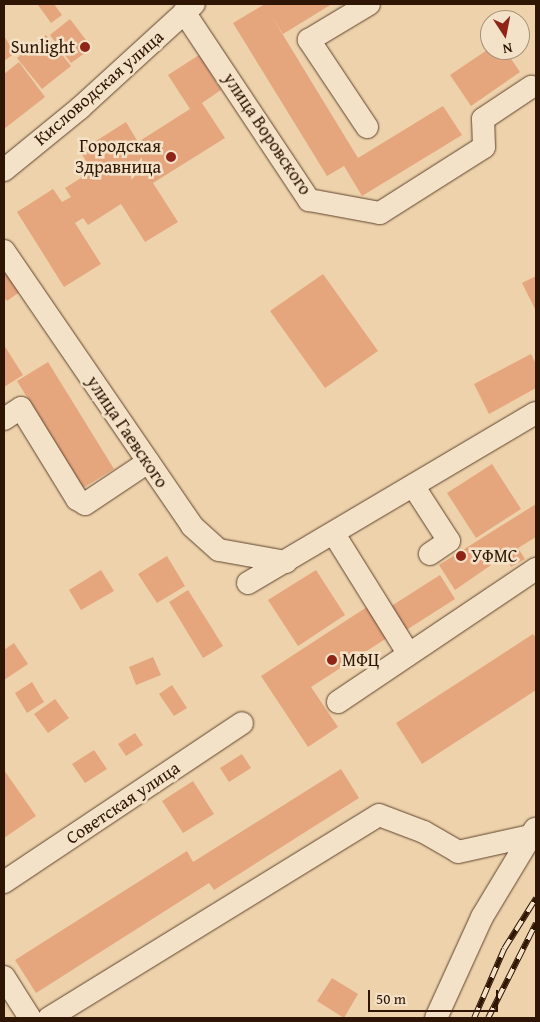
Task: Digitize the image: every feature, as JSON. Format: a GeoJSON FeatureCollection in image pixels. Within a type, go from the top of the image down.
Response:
{"type":"FeatureCollection","features":[{"type":"Feature","properties":{"kind":"street"},"geometry":{"type":"LineString","coordinates":[[367,127],[309,40],[369,4]]}},
{"type":"Feature","properties":{"kind":"street","name":"улица Воровского"},"geometry":{"type":"LineString","coordinates":[[189,8],[309,200],[380,213],[484,147],[483,119],[531,87]]}},
{"type":"Feature","properties":{"kind":"street","name":"Кисловодская улица"},"geometry":{"type":"LineString","coordinates":[[4,170],[80,108],[189,8]]}},
{"type":"Feature","properties":{"kind":"street","name":"улица Гаевского"},"geometry":{"type":"LineString","coordinates":[[4,251],[192,526],[219,550],[286,562]]}},
{"type":"Feature","properties":{"kind":"street"},"geometry":{"type":"LineString","coordinates":[[4,419],[21,408],[77,499],[85,504],[148,462]]}},
{"type":"Feature","properties":{"kind":"street"},"geometry":{"type":"LineString","coordinates":[[248,583],[414,487],[536,413]]}},
{"type":"Feature","properties":{"kind":"street"},"geometry":{"type":"LineString","coordinates":[[414,487],[449,541],[430,554]]}},
{"type":"Feature","properties":{"kind":"street"},"geometry":{"type":"LineString","coordinates":[[334,534],[408,653]]}},
{"type":"Feature","properties":{"kind":"street"},"geometry":{"type":"LineString","coordinates":[[338,702],[408,653],[536,569]]}},
{"type":"Feature","properties":{"kind":"street","name":"Советская улица"},"geometry":{"type":"LineString","coordinates":[[4,882],[242,723]]}},
{"type":"Feature","properties":{"kind":"street"},"geometry":{"type":"LineString","coordinates":[[49,1018],[379,815],[424,832],[458,852],[533,832]]}},
{"type":"Feature","properties":{"kind":"street"},"geometry":{"type":"LineString","coordinates":[[436,1018],[482,917],[533,832]]}},
{"type":"Feature","properties":{"kind":"street"},"geometry":{"type":"LineString","coordinates":[[4,977],[30,1018]]}},
{"type":"Feature","properties":{"kind":"building"},"geometry":{"type":"Polygon","coordinates":[[[54,4],[62,15],[51,23],[38,5],[54,4]]]}},
{"type":"Feature","properties":{"kind":"building"},"geometry":{"type":"Polygon","coordinates":[[[265,4],[332,4],[283,34],[269,12],[358,158],[443,106],[462,135],[362,196],[344,166],[327,176],[233,23],[265,4]]]}},
{"type":"Feature","properties":{"kind":"building"},"geometry":{"type":"Polygon","coordinates":[[[70,19],[92,48],[71,63],[50,35],[70,19]]]}},
{"type":"Feature","properties":{"kind":"building"},"geometry":{"type":"Polygon","coordinates":[[[46,35],[71,66],[42,89],[17,58],[46,35]]]}},
{"type":"Feature","properties":{"kind":"building"},"geometry":{"type":"Polygon","coordinates":[[[4,36],[15,53],[4,61],[4,36]]]}},
{"type":"Feature","properties":{"kind":"building"},"geometry":{"type":"Polygon","coordinates":[[[199,55],[221,90],[202,103],[225,138],[153,183],[178,222],[145,242],[121,204],[88,225],[83,218],[75,223],[101,264],[64,287],[17,212],[53,189],[62,202],[71,197],[65,188],[92,171],[80,151],[126,122],[138,142],[190,109],[168,75],[199,55]]]}},
{"type":"Feature","properties":{"kind":"building"},"geometry":{"type":"Polygon","coordinates":[[[480,55],[480,60],[512,60],[520,72],[471,106],[450,75],[480,55]]]}},
{"type":"Feature","properties":{"kind":"building"},"geometry":{"type":"Polygon","coordinates":[[[19,62],[45,97],[4,129],[4,74],[19,62]]]}},
{"type":"Feature","properties":{"kind":"building"},"geometry":{"type":"Polygon","coordinates":[[[4,265],[21,291],[7,301],[4,297],[4,265]]]}},
{"type":"Feature","properties":{"kind":"building"},"geometry":{"type":"Polygon","coordinates":[[[323,274],[378,351],[325,388],[270,311],[323,274]]]}},
{"type":"Feature","properties":{"kind":"building"},"geometry":{"type":"Polygon","coordinates":[[[536,276],[536,311],[522,283],[536,276]]]}},
{"type":"Feature","properties":{"kind":"building"},"geometry":{"type":"Polygon","coordinates":[[[4,345],[23,375],[4,387],[4,345]]]}},
{"type":"Feature","properties":{"kind":"building"},"geometry":{"type":"Polygon","coordinates":[[[531,354],[536,364],[536,388],[489,414],[474,384],[531,354]]]}},
{"type":"Feature","properties":{"kind":"building"},"geometry":{"type":"Polygon","coordinates":[[[48,362],[114,469],[83,488],[17,381],[48,362]]]}},
{"type":"Feature","properties":{"kind":"building"},"geometry":{"type":"Polygon","coordinates":[[[492,464],[521,509],[476,538],[447,493],[492,464]]]}},
{"type":"Feature","properties":{"kind":"building"},"geometry":{"type":"Polygon","coordinates":[[[536,504],[536,537],[518,548],[525,559],[511,567],[504,556],[455,590],[439,565],[536,504]]]}},
{"type":"Feature","properties":{"kind":"building"},"geometry":{"type":"Polygon","coordinates":[[[167,556],[185,586],[157,603],[138,574],[167,556]]]}},
{"type":"Feature","properties":{"kind":"building"},"geometry":{"type":"Polygon","coordinates":[[[101,570],[114,591],[81,610],[69,590],[101,570]]]}},
{"type":"Feature","properties":{"kind":"building"},"geometry":{"type":"Polygon","coordinates":[[[316,570],[345,615],[298,646],[268,600],[316,570]]]}},
{"type":"Feature","properties":{"kind":"building"},"geometry":{"type":"Polygon","coordinates":[[[440,575],[455,599],[400,634],[385,610],[440,575]]]}},
{"type":"Feature","properties":{"kind":"building"},"geometry":{"type":"Polygon","coordinates":[[[188,590],[223,646],[203,658],[169,602],[188,590]]]}},
{"type":"Feature","properties":{"kind":"building"},"geometry":{"type":"Polygon","coordinates":[[[370,605],[390,636],[311,687],[338,727],[308,747],[261,676],[370,605]]]}},
{"type":"Feature","properties":{"kind":"building"},"geometry":{"type":"Polygon","coordinates":[[[533,634],[536,638],[536,690],[422,764],[396,723],[533,634]]]}},
{"type":"Feature","properties":{"kind":"building"},"geometry":{"type":"Polygon","coordinates":[[[14,643],[28,664],[4,680],[4,650],[14,643]]]}},
{"type":"Feature","properties":{"kind":"building"},"geometry":{"type":"Polygon","coordinates":[[[153,657],[161,675],[136,685],[129,667],[153,657]]]}},
{"type":"Feature","properties":{"kind":"building"},"geometry":{"type":"Polygon","coordinates":[[[32,682],[44,702],[27,713],[15,693],[32,682]]]}},
{"type":"Feature","properties":{"kind":"building"},"geometry":{"type":"Polygon","coordinates":[[[172,685],[187,708],[174,716],[159,694],[172,685]]]}},
{"type":"Feature","properties":{"kind":"building"},"geometry":{"type":"Polygon","coordinates":[[[55,699],[69,718],[48,733],[34,714],[55,699]]]}},
{"type":"Feature","properties":{"kind":"building"},"geometry":{"type":"Polygon","coordinates":[[[135,733],[143,745],[126,756],[118,744],[135,733]]]}},
{"type":"Feature","properties":{"kind":"building"},"geometry":{"type":"Polygon","coordinates":[[[94,750],[107,769],[85,783],[72,764],[94,750]]]}},
{"type":"Feature","properties":{"kind":"building"},"geometry":{"type":"Polygon","coordinates":[[[242,754],[251,768],[229,782],[220,768],[242,754]]]}},
{"type":"Feature","properties":{"kind":"building"},"geometry":{"type":"Polygon","coordinates":[[[341,769],[359,798],[214,890],[209,883],[36,993],[15,960],[187,851],[193,862],[341,769]]]}},
{"type":"Feature","properties":{"kind":"building"},"geometry":{"type":"Polygon","coordinates":[[[4,770],[36,816],[4,838],[4,770]]]}},
{"type":"Feature","properties":{"kind":"building"},"geometry":{"type":"Polygon","coordinates":[[[193,781],[214,814],[183,833],[162,801],[193,781]]]}},
{"type":"Feature","properties":{"kind":"building"},"geometry":{"type":"Polygon","coordinates":[[[332,978],[358,994],[344,1018],[317,1001],[332,978]]]}},
{"type":"Feature","properties":{"kind":"railway"},"geometry":{"type":"LineString","coordinates":[[474,1018],[504,949],[536,898]]}},
{"type":"Feature","properties":{"kind":"railway"},"geometry":{"type":"LineString","coordinates":[[488,1018],[536,923]]}},
{"type":"Feature","properties":{"kind":"place","name":"Sunlight"},"geometry":{"type":"Point","coordinates":[85,47]}},
{"type":"Feature","properties":{"kind":"place","name":"Городская Здравница"},"geometry":{"type":"Point","coordinates":[171,157]}},
{"type":"Feature","properties":{"kind":"place","name":"УФМС"},"geometry":{"type":"Point","coordinates":[461,556]}},
{"type":"Feature","properties":{"kind":"place","name":"МФЦ"},"geometry":{"type":"Point","coordinates":[332,660]}}]}
